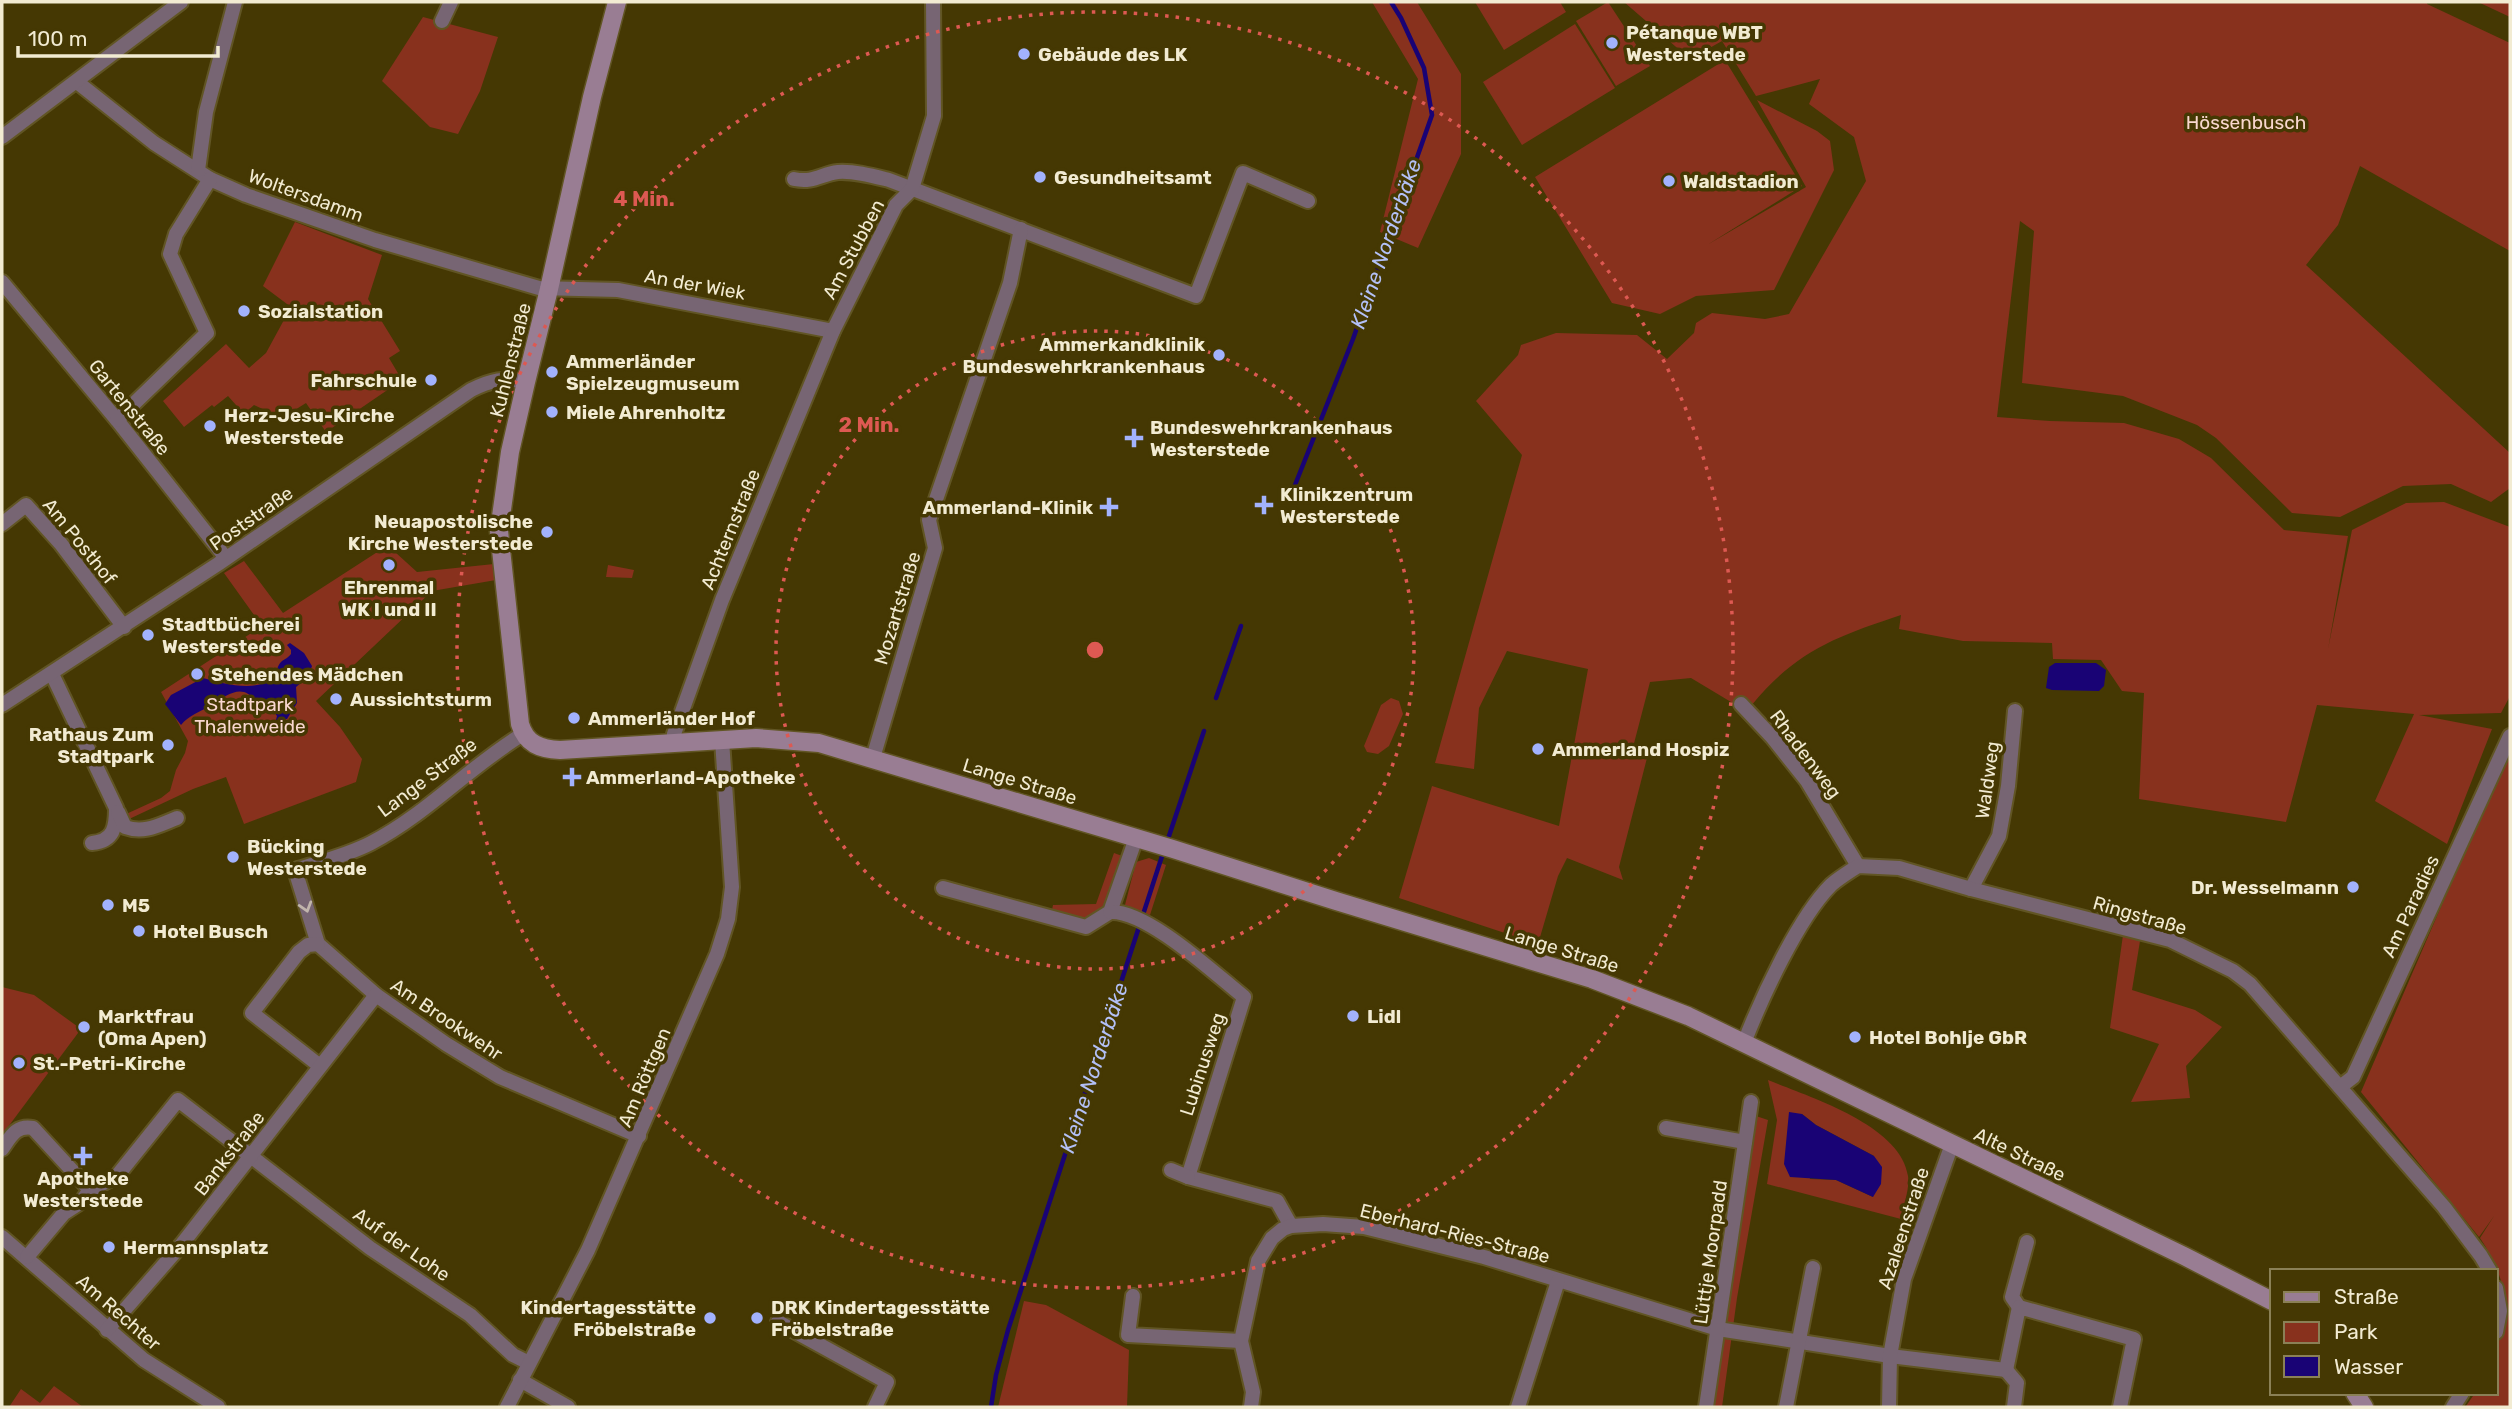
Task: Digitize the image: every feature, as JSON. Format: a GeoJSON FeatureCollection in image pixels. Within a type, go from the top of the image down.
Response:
{"type":"FeatureCollection","features":[{"type":"Feature","properties":{"kind":"street"},"geometry":{"type":"LineString","coordinates":[[2,137],[181,2]]}},
{"type":"Feature","properties":{"kind":"street"},"geometry":{"type":"LineString","coordinates":[[117,420],[207,333],[170,254],[176,234],[204,174],[206,113],[235,2]]}},
{"type":"Feature","properties":{"kind":"street"},"geometry":{"type":"LineString","coordinates":[[442,21],[451,2]]}},
{"type":"Feature","properties":{"kind":"street","name":"Kuhlenstraße"},"geometry":{"type":"LineString","coordinates":[[523,734],[517,702],[499,531],[510,452],[592,97],[617,2]]}},
{"type":"Feature","properties":{"kind":"street","name":"Am Stubben"},"geometry":{"type":"LineString","coordinates":[[832,331],[896,205],[912,189],[934,116],[933,2]]}},
{"type":"Feature","properties":{"kind":"street","name":"Woltersdamm"},"geometry":{"type":"LineString","coordinates":[[77,82],[153,143],[204,174],[246,195],[375,240],[549,289]]}},
{"type":"Feature","properties":{"kind":"street","name":"Am Stubben"},"geometry":{"type":"LineString","coordinates":[[794,179],[808,181],[838,172],[856,173],[889,180],[912,189]]}},
{"type":"Feature","properties":{"kind":"street"},"geometry":{"type":"LineString","coordinates":[[912,189],[1196,296],[1243,173],[1308,201]]}},
{"type":"Feature","properties":{"kind":"street","name":"Mozartstraße"},"geometry":{"type":"LineString","coordinates":[[873,758],[935,548],[929,520],[1010,283],[1021,229]]}},
{"type":"Feature","properties":{"kind":"street","name":"Gartenstraße"},"geometry":{"type":"LineString","coordinates":[[2,282],[117,420],[226,558]]}},
{"type":"Feature","properties":{"kind":"street","name":"An der Wiek"},"geometry":{"type":"LineString","coordinates":[[549,289],[618,290],[832,331]]}},
{"type":"Feature","properties":{"kind":"street","name":"Achternstraße"},"geometry":{"type":"LineString","coordinates":[[673,744],[674,734],[722,600],[832,331]]}},
{"type":"Feature","properties":{"kind":"street","name":"Poststraße"},"geometry":{"type":"LineString","coordinates":[[2,705],[124,627],[471,390],[502,378],[526,382]]}},
{"type":"Feature","properties":{"kind":"street","name":"Am Posthof"},"geometry":{"type":"LineString","coordinates":[[2,524],[26,505],[61,544],[124,627]]}},
{"type":"Feature","properties":{"kind":"street"},"geometry":{"type":"LineString","coordinates":[[52,674],[125,827],[136,831],[147,830],[177,818]]}},
{"type":"Feature","properties":{"kind":"street","name":"Rhadenweg"},"geometry":{"type":"LineString","coordinates":[[1741,704],[1807,781],[1858,866]]}},
{"type":"Feature","properties":{"kind":"street","name":"Waldweg"},"geometry":{"type":"LineString","coordinates":[[1970,889],[1999,836],[2008,786],[2015,711]]}},
{"type":"Feature","properties":{"kind":"street","name":"Lange Straße"},"geometry":{"type":"LineString","coordinates":[[318,944],[295,870],[370,844],[399,826],[523,734],[531,743],[549,749],[772,738],[808,741],[873,758],[1625,990],[1688,1016],[1746,1045]]}},
{"type":"Feature","properties":{"kind":"street","name":"Am Paradies"},"geometry":{"type":"LineString","coordinates":[[2340,1087],[2353,1077],[2510,736]]}},
{"type":"Feature","properties":{"kind":"street","name":"Am Röttgen"},"geometry":{"type":"LineString","coordinates":[[507,1407],[588,1250],[717,954],[730,906],[732,864],[722,740]]}},
{"type":"Feature","properties":{"kind":"street"},"geometry":{"type":"LineString","coordinates":[[92,843],[103,842],[110,837],[116,823],[116,808]]}},
{"type":"Feature","properties":{"kind":"street"},"geometry":{"type":"LineString","coordinates":[[943,888],[1086,927],[1110,912],[1141,839]]}},
{"type":"Feature","properties":{"kind":"street"},"geometry":{"type":"LineString","coordinates":[[1746,1045],[1774,977],[1805,919],[1831,885],[1858,866]]}},
{"type":"Feature","properties":{"kind":"street","name":"Ringstraße"},"geometry":{"type":"LineString","coordinates":[[1858,866],[1899,868],[2170,940],[2233,971],[2250,984],[2444,1208],[2489,1269]]}},
{"type":"Feature","properties":{"kind":"street","name":"Lubinusweg"},"geometry":{"type":"LineString","coordinates":[[1110,912],[1122,912],[1154,928],[1194,956],[1244,997],[1188,1177]]}},
{"type":"Feature","properties":{"kind":"street"},"geometry":{"type":"LineString","coordinates":[[318,944],[308,945],[299,952],[252,1013],[320,1066]]}},
{"type":"Feature","properties":{"kind":"street","name":"Am Brookwehr"},"geometry":{"type":"LineString","coordinates":[[318,944],[376,995],[446,1044],[500,1077],[639,1136]]}},
{"type":"Feature","properties":{"kind":"street","name":"Bankstraße"},"geometry":{"type":"LineString","coordinates":[[107,1330],[182,1244],[252,1157],[376,995]]}},
{"type":"Feature","properties":{"kind":"street","name":"Alte Straße"},"geometry":{"type":"LineString","coordinates":[[1746,1045],[2270,1300]]}},
{"type":"Feature","properties":{"kind":"street","name":"Auf der Lohe"},"geometry":{"type":"LineString","coordinates":[[90,1191],[117,1176],[178,1100],[370,1248],[470,1315],[513,1355],[529,1363]]}},
{"type":"Feature","properties":{"kind":"street","name":"Lüttje Moorpadd"},"geometry":{"type":"LineString","coordinates":[[1706,1407],[1751,1102]]}},
{"type":"Feature","properties":{"kind":"street"},"geometry":{"type":"LineString","coordinates":[[2,1149],[15,1130],[23,1126],[33,1128],[90,1191],[81,1202],[64,1213],[27,1257]]}},
{"type":"Feature","properties":{"kind":"street"},"geometry":{"type":"LineString","coordinates":[[1666,1128],[1745,1142]]}},
{"type":"Feature","properties":{"kind":"street","name":"Azaleenstraße"},"geometry":{"type":"LineString","coordinates":[[1889,1407],[1890,1356],[1904,1279],[1952,1144]]}},
{"type":"Feature","properties":{"kind":"street"},"geometry":{"type":"LineString","coordinates":[[1171,1170],[1278,1201],[1291,1226],[1272,1238],[1258,1261],[1241,1341],[1253,1392],[1251,1407]]}},
{"type":"Feature","properties":{"kind":"street","name":"Eberhard-Ries-Straße"},"geometry":{"type":"LineString","coordinates":[[1291,1226],[1323,1224],[1364,1227],[1483,1256],[1718,1329],[1890,1356],[2007,1370]]}},
{"type":"Feature","properties":{"kind":"street","name":"Am Rechter"},"geometry":{"type":"LineString","coordinates":[[2,1237],[144,1360],[218,1407]]}},
{"type":"Feature","properties":{"kind":"street"},"geometry":{"type":"LineString","coordinates":[[2027,1242],[2012,1297],[2020,1307],[2134,1339],[2120,1407]]}},
{"type":"Feature","properties":{"kind":"street"},"geometry":{"type":"LineString","coordinates":[[1786,1407],[1813,1268]]}},
{"type":"Feature","properties":{"kind":"street"},"geometry":{"type":"LineString","coordinates":[[1518,1407],[1558,1281]]}},
{"type":"Feature","properties":{"kind":"street"},"geometry":{"type":"LineString","coordinates":[[1133,1296],[1128,1335],[1241,1341]]}},
{"type":"Feature","properties":{"kind":"street"},"geometry":{"type":"LineString","coordinates":[[2498,1300],[2498,1322]]}},
{"type":"Feature","properties":{"kind":"street"},"geometry":{"type":"LineString","coordinates":[[2014,1407],[2017,1383],[2007,1370],[2020,1307]]}},
{"type":"Feature","properties":{"kind":"street"},"geometry":{"type":"LineString","coordinates":[[778,1322],[887,1382],[875,1407]]}},
{"type":"Feature","properties":{"kind":"street"},"geometry":{"type":"LineString","coordinates":[[520,1380],[568,1407]]}},
{"type":"Feature","properties":{"kind":"green space"},"geometry":{"type":"Polygon","coordinates":[[[1372,2],[1417,2],[1461,74],[1461,154],[1418,248],[1380,232],[1418,79],[1372,2]]]}},
{"type":"Feature","properties":{"kind":"green space"},"geometry":{"type":"Polygon","coordinates":[[[1475,2],[1560,2],[1566,12],[1504,50],[1475,2]]]}},
{"type":"Feature","properties":{"kind":"green space","name":"Pétanque WBT Westerstede"},"geometry":{"type":"Polygon","coordinates":[[[1608,2],[1650,66],[1616,86],[1576,21],[1608,2]]]}},
{"type":"Feature","properties":{"kind":"green space","name":"Hössenbusch"},"geometry":{"type":"Polygon","coordinates":[[[1624,2],[2427,2],[2510,43],[2510,251],[2360,166],[2338,225],[2306,265],[2510,453],[2510,488],[2491,502],[2451,484],[2403,486],[2340,517],[2292,513],[2216,438],[2197,425],[2123,396],[2022,383],[2034,231],[2020,221],[1997,417],[2124,423],[2179,439],[2211,458],[2284,530],[2348,536],[2328,649],[2352,530],[2406,503],[2444,502],[2510,527],[2510,696],[2501,713],[2419,715],[2492,729],[2447,844],[2375,801],[2414,714],[2317,705],[2286,822],[2139,799],[2144,693],[2122,691],[2101,660],[2053,659],[2052,643],[1963,641],[1899,629],[1901,615],[1818,648],[1784,672],[1751,706],[1731,702],[1691,678],[1650,682],[1632,751],[1647,758],[1619,867],[1623,880],[1567,858],[1558,876],[1538,944],[1399,898],[1432,786],[1559,826],[1588,669],[1507,651],[1479,708],[1474,769],[1435,763],[1522,455],[1476,401],[1518,355],[1521,345],[1556,333],[1637,335],[1667,359],[1694,333],[1696,323],[1712,313],[1765,319],[1789,314],[1866,181],[1854,137],[1809,104],[1820,79],[1756,96],[1722,41],[1690,59],[1624,2]]]}},
{"type":"Feature","properties":{"kind":"green space"},"geometry":{"type":"Polygon","coordinates":[[[2478,2],[2510,2],[2510,17],[2478,2]]]}},
{"type":"Feature","properties":{"kind":"green space"},"geometry":{"type":"Polygon","coordinates":[[[423,17],[498,37],[480,91],[458,134],[430,127],[382,81],[423,17]]]}},
{"type":"Feature","properties":{"kind":"green space"},"geometry":{"type":"Polygon","coordinates":[[[1575,24],[1615,88],[1522,145],[1483,82],[1575,24]]]}},
{"type":"Feature","properties":{"kind":"green space","name":"Waldstadion"},"geometry":{"type":"Polygon","coordinates":[[[1725,60],[1802,186],[1707,245],[1806,187],[1757,100],[1817,131],[1830,141],[1834,170],[1774,290],[1696,296],[1660,314],[1612,303],[1535,177],[1725,60]]]}},
{"type":"Feature","properties":{"kind":"green space"},"geometry":{"type":"Polygon","coordinates":[[[295,222],[382,255],[368,299],[400,351],[389,358],[402,380],[326,432],[306,403],[282,418],[254,405],[244,414],[228,396],[184,427],[163,401],[226,344],[249,368],[266,353],[291,307],[263,286],[295,222]]]}},
{"type":"Feature","properties":{"kind":"green space","name":"Stadtpark Thalenweide"},"geometry":{"type":"Polygon","coordinates":[[[382,549],[395,552],[417,572],[494,564],[496,580],[432,591],[316,701],[340,727],[362,759],[356,782],[244,824],[226,777],[193,789],[127,820],[124,815],[170,791],[176,770],[185,753],[188,741],[161,692],[262,626],[224,573],[244,561],[283,613],[382,549]]]}},
{"type":"Feature","properties":{"kind":"green space"},"geometry":{"type":"Polygon","coordinates":[[[608,565],[634,570],[632,578],[606,577],[608,565]]]}},
{"type":"Feature","properties":{"kind":"green space"},"geometry":{"type":"Polygon","coordinates":[[[1391,698],[1399,701],[1403,714],[1389,746],[1378,754],[1367,752],[1364,746],[1381,705],[1391,698]]]}},
{"type":"Feature","properties":{"kind":"green space"},"geometry":{"type":"Polygon","coordinates":[[[2510,747],[2510,1407],[2466,1406],[2474,1395],[2498,1395],[2498,1344],[2505,1324],[2505,1301],[2498,1269],[2480,1238],[2494,1216],[2479,1237],[2361,1092],[2510,747]]]}},
{"type":"Feature","properties":{"kind":"green space"},"geometry":{"type":"Polygon","coordinates":[[[1114,853],[1125,857],[1105,909],[1084,920],[1052,910],[1053,905],[1096,904],[1114,853]]]}},
{"type":"Feature","properties":{"kind":"green space"},"geometry":{"type":"Polygon","coordinates":[[[1149,858],[1166,865],[1150,915],[1125,905],[1136,862],[1149,858]]]}},
{"type":"Feature","properties":{"kind":"green space"},"geometry":{"type":"Polygon","coordinates":[[[2123,935],[2140,941],[2132,990],[2195,1010],[2222,1027],[2186,1066],[2190,1098],[2131,1102],[2159,1044],[2110,1028],[2123,935]]]}},
{"type":"Feature","properties":{"kind":"green space"},"geometry":{"type":"Polygon","coordinates":[[[2,987],[34,995],[81,1029],[2,1135],[2,987]]]}},
{"type":"Feature","properties":{"kind":"green space"},"geometry":{"type":"Polygon","coordinates":[[[1768,1080],[1851,1115],[1889,1142],[1902,1158],[1908,1176],[1901,1219],[1767,1184],[1777,1120],[1768,1080]],[[1802,1114],[1810,1179],[1836,1180],[1873,1197],[1874,1156],[1816,1125],[1802,1114]]]}},
{"type":"Feature","properties":{"kind":"green space"},"geometry":{"type":"Polygon","coordinates":[[[1753,1115],[1768,1120],[1737,1298],[1722,1407],[1713,1407],[1753,1115]]]}},
{"type":"Feature","properties":{"kind":"green space"},"geometry":{"type":"Polygon","coordinates":[[[1024,1301],[1046,1305],[1129,1350],[1127,1407],[998,1407],[1024,1301]]]}},
{"type":"Feature","properties":{"kind":"green space"},"geometry":{"type":"Polygon","coordinates":[[[54,1386],[83,1407],[9,1407],[21,1389],[40,1403],[54,1386]]]}},
{"type":"Feature","properties":{"kind":"water"},"geometry":{"type":"Polygon","coordinates":[[[290,643],[304,653],[312,666],[308,677],[296,687],[297,703],[287,719],[276,720],[277,716],[273,710],[266,708],[261,711],[245,692],[225,696],[181,725],[165,704],[171,695],[203,678],[246,686],[263,684],[272,678],[280,663],[291,654],[287,645],[290,643]]]}},
{"type":"Feature","properties":{"kind":"water"},"geometry":{"type":"Polygon","coordinates":[[[2055,663],[2096,663],[2106,670],[2104,686],[2099,691],[2046,688],[2049,667],[2055,663]]]}},
{"type":"Feature","properties":{"kind":"water"},"geometry":{"type":"Polygon","coordinates":[[[1789,1112],[1802,1114],[1816,1125],[1874,1156],[1882,1167],[1881,1184],[1873,1197],[1836,1180],[1790,1177],[1784,1164],[1789,1112]]]}},
{"type":"Feature","properties":{"kind":"waterway","name":"Kleine Norderbäke"},"geometry":{"type":"LineString","coordinates":[[1295,485],[1353,339],[1432,115],[1424,68],[1391,2]]}},
{"type":"Feature","properties":{"kind":"waterway","name":"Kleine Norderbäke"},"geometry":{"type":"LineString","coordinates":[[1216,698],[1241,626]]}},
{"type":"Feature","properties":{"kind":"waterway","name":"Kleine Norderbäke"},"geometry":{"type":"LineString","coordinates":[[1167,842],[1204,731]]}},
{"type":"Feature","properties":{"kind":"waterway","name":"Kleine Norderbäke"},"geometry":{"type":"LineString","coordinates":[[991,1407],[1008,1330],[1164,850]]}},
{"type":"Feature","properties":{"kind":"place","name":"Pétanque WBT Westerstede"},"geometry":{"type":"Point","coordinates":[1612,43]}},
{"type":"Feature","properties":{"kind":"place","name":"Gebäude des LK"},"geometry":{"type":"Point","coordinates":[1024,54]}},
{"type":"Feature","properties":{"kind":"place","name":"Gesundheitsamt"},"geometry":{"type":"Point","coordinates":[1040,177]}},
{"type":"Feature","properties":{"kind":"place","name":"Waldstadion"},"geometry":{"type":"Point","coordinates":[1669,181]}},
{"type":"Feature","properties":{"kind":"place","name":"Sozialstation"},"geometry":{"type":"Point","coordinates":[244,311]}},
{"type":"Feature","properties":{"kind":"place","name":"Ammerkandklinik Bundeswehrkrankenhaus"},"geometry":{"type":"Point","coordinates":[1219,355]}},
{"type":"Feature","properties":{"kind":"place","name":"Ammerländer Spielzeugmuseum"},"geometry":{"type":"Point","coordinates":[552,372]}},
{"type":"Feature","properties":{"kind":"place","name":"Fahrschule"},"geometry":{"type":"Point","coordinates":[431,380]}},
{"type":"Feature","properties":{"kind":"place","name":"Miele Ahrenholtz"},"geometry":{"type":"Point","coordinates":[552,412]}},
{"type":"Feature","properties":{"kind":"place","name":"Herz-Jesu-Kirche Westerstede"},"geometry":{"type":"Point","coordinates":[210,426]}},
{"type":"Feature","properties":{"kind":"place","name":"Bundeswehrkrankenhaus Westerstede"},"geometry":{"type":"Point","coordinates":[1134,438]}},
{"type":"Feature","properties":{"kind":"place","name":"Klinikzentrum Westerstede"},"geometry":{"type":"Point","coordinates":[1264,505]}},
{"type":"Feature","properties":{"kind":"place","name":"Ammerland-Klinik"},"geometry":{"type":"Point","coordinates":[1109,507]}},
{"type":"Feature","properties":{"kind":"place","name":"Neuapostolische Kirche Westerstede"},"geometry":{"type":"Point","coordinates":[547,532]}},
{"type":"Feature","properties":{"kind":"place","name":"Ehrenmal WK I und II"},"geometry":{"type":"Point","coordinates":[389,565]}},
{"type":"Feature","properties":{"kind":"place","name":"Stadtbücherei Westerstede"},"geometry":{"type":"Point","coordinates":[148,635]}},
{"type":"Feature","properties":{"kind":"place","name":"Stehendes Mädchen"},"geometry":{"type":"Point","coordinates":[197,674]}},
{"type":"Feature","properties":{"kind":"place","name":"Aussichtsturm"},"geometry":{"type":"Point","coordinates":[336,699]}},
{"type":"Feature","properties":{"kind":"place","name":"Ammerländer Hof"},"geometry":{"type":"Point","coordinates":[574,718]}},
{"type":"Feature","properties":{"kind":"place","name":"Rathaus Zum Stadtpark"},"geometry":{"type":"Point","coordinates":[168,745]}},
{"type":"Feature","properties":{"kind":"place","name":"Ammerland Hospiz"},"geometry":{"type":"Point","coordinates":[1538,749]}},
{"type":"Feature","properties":{"kind":"place","name":"Ammerland-Apotheke"},"geometry":{"type":"Point","coordinates":[572,777]}},
{"type":"Feature","properties":{"kind":"place","name":"Bücking Westerstede"},"geometry":{"type":"Point","coordinates":[233,857]}},
{"type":"Feature","properties":{"kind":"place","name":"Dr. Wesselmann"},"geometry":{"type":"Point","coordinates":[2353,887]}},
{"type":"Feature","properties":{"kind":"place","name":"M5"},"geometry":{"type":"Point","coordinates":[108,905]}},
{"type":"Feature","properties":{"kind":"place","name":"Hotel Busch"},"geometry":{"type":"Point","coordinates":[139,931]}},
{"type":"Feature","properties":{"kind":"place","name":"Lidl"},"geometry":{"type":"Point","coordinates":[1353,1016]}},
{"type":"Feature","properties":{"kind":"place","name":"Marktfrau (Oma Apen)"},"geometry":{"type":"Point","coordinates":[84,1027]}},
{"type":"Feature","properties":{"kind":"place","name":"Hotel Bohlje GbR"},"geometry":{"type":"Point","coordinates":[1855,1037]}},
{"type":"Feature","properties":{"kind":"place","name":"St.-Petri-Kirche"},"geometry":{"type":"Point","coordinates":[19,1063]}},
{"type":"Feature","properties":{"kind":"place","name":"Apotheke Westerstede"},"geometry":{"type":"Point","coordinates":[83,1156]}},
{"type":"Feature","properties":{"kind":"place","name":"Hermannsplatz"},"geometry":{"type":"Point","coordinates":[109,1247]}},
{"type":"Feature","properties":{"kind":"place","name":"Kindertagesstätte Fröbelstraße"},"geometry":{"type":"Point","coordinates":[710,1318]}},
{"type":"Feature","properties":{"kind":"place","name":"DRK Kindertagesstätte Fröbelstraße"},"geometry":{"type":"Point","coordinates":[757,1318]}}]}
